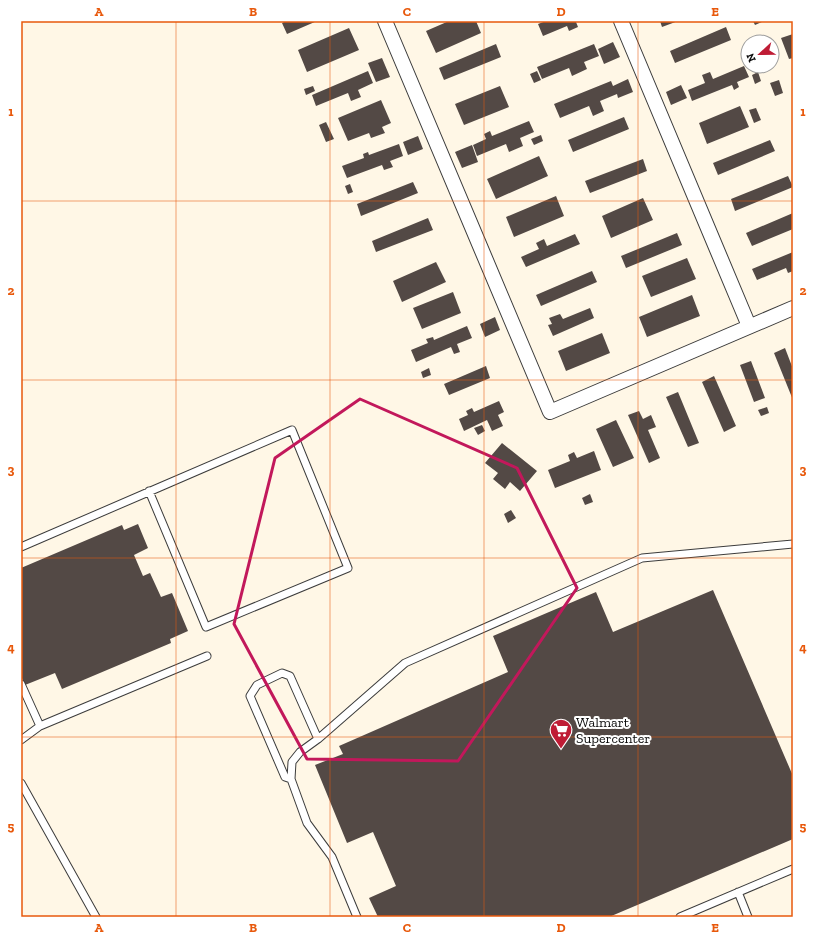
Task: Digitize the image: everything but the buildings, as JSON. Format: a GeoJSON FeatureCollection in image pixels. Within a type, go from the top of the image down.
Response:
{"type":"FeatureCollection","features":[{"type":"Feature","properties":{"kind":"street"},"geometry":{"type":"LineString","coordinates":[[385,21],[550,412],[793,308]]}},
{"type":"Feature","properties":{"kind":"street"},"geometry":{"type":"LineString","coordinates":[[621,21],[749,326]]}},
{"type":"Feature","properties":{"kind":"lane"},"geometry":{"type":"LineString","coordinates":[[21,547],[149,491],[292,430],[348,568],[206,627],[149,491]]}},
{"type":"Feature","properties":{"kind":"lane"},"geometry":{"type":"LineString","coordinates":[[356,917],[332,857],[307,823],[291,779],[292,762],[300,752],[318,739],[405,663],[642,558],[793,544]]}},
{"type":"Feature","properties":{"kind":"lane"},"geometry":{"type":"LineString","coordinates":[[21,740],[40,726],[207,656]]}},
{"type":"Feature","properties":{"kind":"lane"},"geometry":{"type":"LineString","coordinates":[[291,779],[285,777],[250,696],[257,684],[282,673],[290,676],[318,739]]}},
{"type":"Feature","properties":{"kind":"lane"},"geometry":{"type":"LineString","coordinates":[[21,684],[40,726]]}},
{"type":"Feature","properties":{"kind":"lane"},"geometry":{"type":"LineString","coordinates":[[21,783],[96,917]]}},
{"type":"Feature","properties":{"kind":"lane"},"geometry":{"type":"LineString","coordinates":[[680,917],[793,869]]}},
{"type":"Feature","properties":{"kind":"lane"},"geometry":{"type":"LineString","coordinates":[[738,892],[748,917]]}},
{"type":"Feature","properties":{"kind":"highlighted area"},"geometry":{"type":"Polygon","coordinates":[[[360,399],[517,468],[577,588],[458,761],[307,759],[234,624],[275,458],[360,399]]]}},
{"type":"Feature","properties":{"kind":"place","name":"Walmart Supercenter"},"geometry":{"type":"Point","coordinates":[561,750]}}]}
